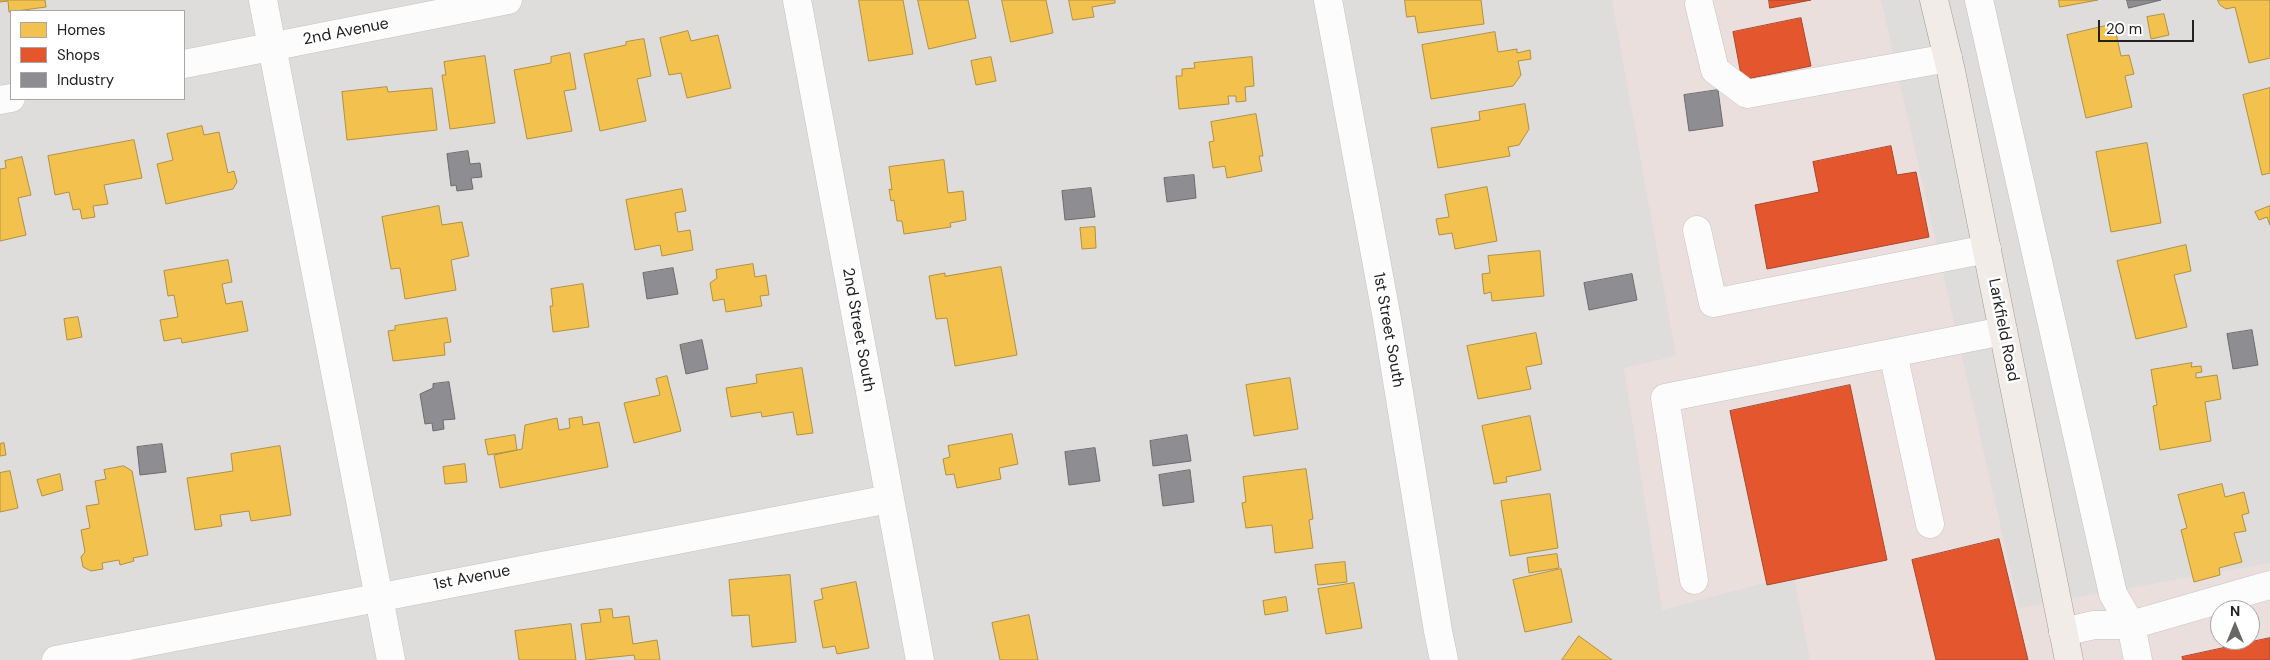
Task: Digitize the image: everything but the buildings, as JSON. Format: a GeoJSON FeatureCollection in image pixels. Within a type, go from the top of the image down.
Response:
{"type":"FeatureCollection","features":[{"type":"Feature","properties":{"kind":"main road","name":"Larkfield Road"},"geometry":{"type":"LineString","coordinates":[[1934,0],[1948,58],[2069,660]]}},
{"type":"Feature","properties":{"kind":"street"},"geometry":{"type":"LineString","coordinates":[[263,0],[391,660]]}},
{"type":"Feature","properties":{"kind":"street","name":"2nd Avenue"},"geometry":{"type":"LineString","coordinates":[[185,64],[508,0]]}},
{"type":"Feature","properties":{"kind":"street","name":"2nd Street South"},"geometry":{"type":"LineString","coordinates":[[796,0],[920,660]]}},
{"type":"Feature","properties":{"kind":"street","name":"1st Street South"},"geometry":{"type":"LineString","coordinates":[[1328,0],[1387,319],[1444,660]]}},
{"type":"Feature","properties":{"kind":"street"},"geometry":{"type":"LineString","coordinates":[[1979,0],[2113,594],[2131,625],[2138,660]]}},
{"type":"Feature","properties":{"kind":"street"},"geometry":{"type":"LineString","coordinates":[[1699,4],[1715,70],[1747,94],[1948,58]]}},
{"type":"Feature","properties":{"kind":"street"},"geometry":{"type":"LineString","coordinates":[[1697,230],[1713,303],[1987,249]]}},
{"type":"Feature","properties":{"kind":"street"},"geometry":{"type":"LineString","coordinates":[[1694,580],[1665,398],[2003,331]]}},
{"type":"Feature","properties":{"kind":"street"},"geometry":{"type":"LineString","coordinates":[[1893,353],[1930,524]]}},
{"type":"Feature","properties":{"kind":"street","name":"1st Avenue"},"geometry":{"type":"LineString","coordinates":[[56,660],[379,596],[889,500]]}},
{"type":"Feature","properties":{"kind":"street"},"geometry":{"type":"LineString","coordinates":[[2063,632],[2094,625],[2131,625],[2270,585]]}},
{"type":"Feature","properties":{"kind":"shaded area"},"geometry":{"type":"Polygon","coordinates":[[[0,0],[2270,0],[2270,660],[0,660],[0,0]]]}},
{"type":"Feature","properties":{"kind":"shaded area"},"geometry":{"type":"Polygon","coordinates":[[[1612,0],[1881,0],[2019,608],[2270,563],[2270,660],[1810,660],[1794,575],[1662,610],[1624,368],[1676,356],[1612,0]]]}}]}
